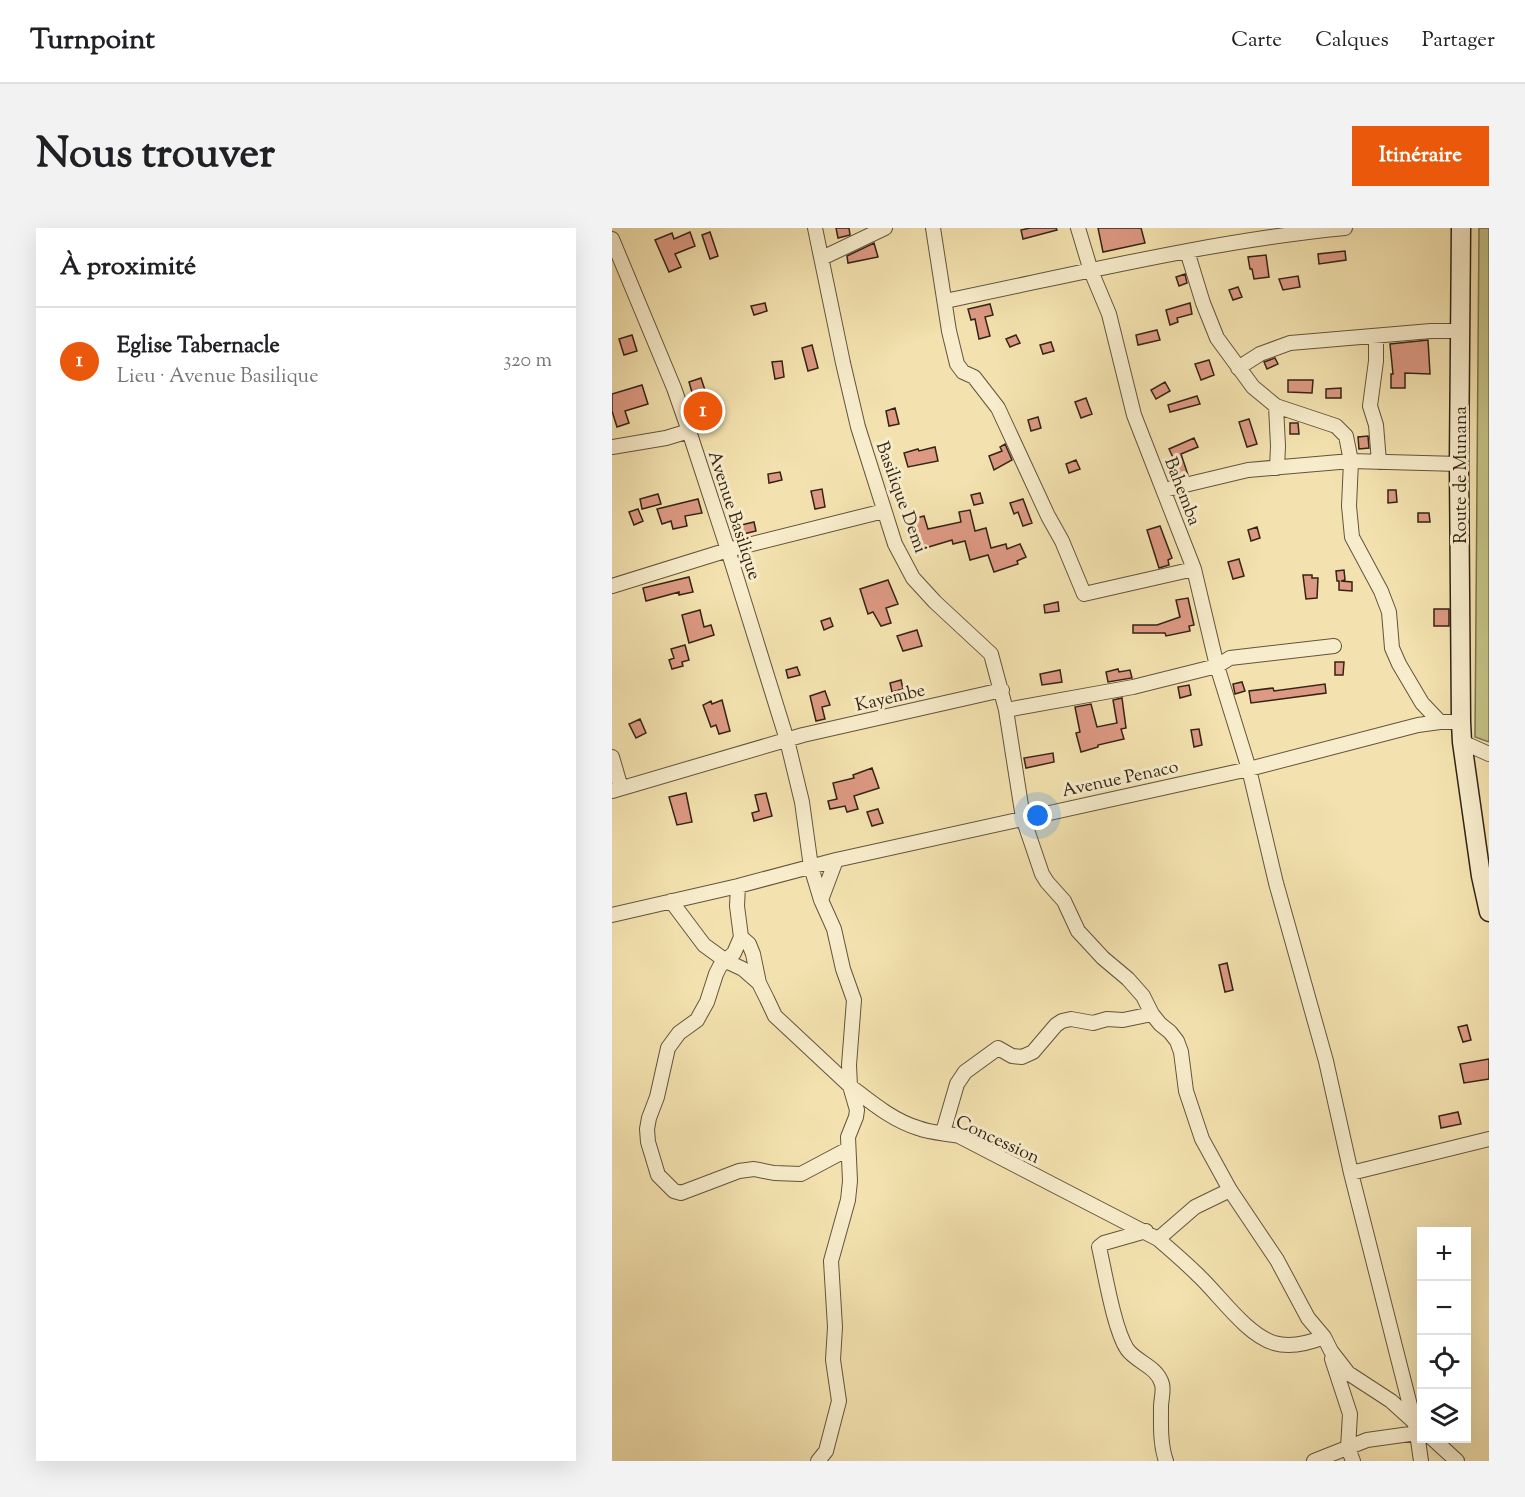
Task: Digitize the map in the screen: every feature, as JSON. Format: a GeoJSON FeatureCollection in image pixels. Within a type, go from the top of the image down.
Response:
{"type":"FeatureCollection","features":[{"type":"Feature","properties":{"kind":"main road","name":"Route de Munana"},"geometry":{"type":"LineString","coordinates":[[1461,228],[1459,464],[1461,722],[1480,876],[1489,912]]}},
{"type":"Feature","properties":{"kind":"street","name":"Basilique Demi"},"geometry":{"type":"LineString","coordinates":[[815,228],[856,417],[895,544],[913,578],[943,610],[991,654],[1006,710],[1023,818],[1042,874],[1064,901],[1078,931],[1103,958],[1128,979],[1143,996],[1152,1014],[1177,1041],[1194,1120],[1213,1161],[1277,1260],[1308,1318],[1324,1337],[1331,1351]]}},
{"type":"Feature","properties":{"kind":"street"},"geometry":{"type":"LineString","coordinates":[[822,258],[885,228]]}},
{"type":"Feature","properties":{"kind":"street"},"geometry":{"type":"LineString","coordinates":[[933,228],[951,343],[957,364],[963,372],[974,377],[998,408],[1043,507],[1062,541],[1084,594],[1194,569]]}},
{"type":"Feature","properties":{"kind":"street","name":"Bahemba"},"geometry":{"type":"LineString","coordinates":[[1078,228],[1091,271],[1109,314],[1134,415],[1194,569],[1217,666],[1249,769],[1276,883],[1326,1061],[1351,1173],[1417,1424]]}},
{"type":"Feature","properties":{"kind":"street"},"geometry":{"type":"LineString","coordinates":[[945,301],[1280,232],[1345,228]]}},
{"type":"Feature","properties":{"kind":"street","name":"Avenue Basilique"},"geometry":{"type":"LineString","coordinates":[[612,238],[615,254],[674,388],[729,550],[787,740],[802,802],[811,867]]}},
{"type":"Feature","properties":{"kind":"street"},"geometry":{"type":"LineString","coordinates":[[1187,251],[1203,303],[1217,338],[1253,387],[1276,406],[1319,420],[1341,430],[1346,436],[1351,461],[1349,506],[1352,537],[1382,591],[1389,612],[1392,648],[1399,664],[1422,703],[1440,722]]}},
{"type":"Feature","properties":{"kind":"street"},"geometry":{"type":"LineString","coordinates":[[1238,368],[1260,354],[1290,343],[1431,331],[1460,331]]}},
{"type":"Feature","properties":{"kind":"street"},"geometry":{"type":"LineString","coordinates":[[1376,336],[1376,362],[1370,406],[1376,425],[1379,462]]}},
{"type":"Feature","properties":{"kind":"street"},"geometry":{"type":"LineString","coordinates":[[1276,406],[1277,468]]}},
{"type":"Feature","properties":{"kind":"street"},"geometry":{"type":"LineString","coordinates":[[612,447],[666,438],[689,430]]}},
{"type":"Feature","properties":{"kind":"street"},"geometry":{"type":"LineString","coordinates":[[1164,490],[1248,470],[1351,461],[1459,464]]}},
{"type":"Feature","properties":{"kind":"street"},"geometry":{"type":"LineString","coordinates":[[612,586],[729,550],[884,511]]}},
{"type":"Feature","properties":{"kind":"street"},"geometry":{"type":"LineString","coordinates":[[1006,710],[1133,687],[1217,666],[1230,658],[1334,646]]}},
{"type":"Feature","properties":{"kind":"street","name":"Kayembe"},"geometry":{"type":"LineString","coordinates":[[617,789],[787,740],[1002,690]]}},
{"type":"Feature","properties":{"kind":"street","name":"Avenue Penaco"},"geometry":{"type":"LineString","coordinates":[[612,915],[738,886],[836,860],[1249,769],[1418,725],[1461,722]]}},
{"type":"Feature","properties":{"kind":"street"},"geometry":{"type":"LineString","coordinates":[[1462,742],[1489,754]]}},
{"type":"Feature","properties":{"kind":"street"},"geometry":{"type":"LineString","coordinates":[[612,757],[617,789]]}},
{"type":"Feature","properties":{"kind":"street"},"geometry":{"type":"LineString","coordinates":[[821,900],[836,860]]}},
{"type":"Feature","properties":{"kind":"street"},"geometry":{"type":"LineString","coordinates":[[811,867],[821,900],[834,929],[843,969],[854,1000],[849,1065],[850,1086],[857,1110],[848,1137],[850,1182],[848,1200],[831,1261],[836,1333],[832,1360],[839,1401],[826,1451],[819,1461]]}},
{"type":"Feature","properties":{"kind":"street"},"geometry":{"type":"LineString","coordinates":[[738,886],[737,906],[741,937],[734,953],[716,974],[707,1002],[697,1020],[679,1033],[668,1048],[647,1129],[649,1152],[658,1175],[674,1191],[681,1193],[740,1171],[754,1169],[774,1173],[801,1174],[848,1149]]}},
{"type":"Feature","properties":{"kind":"street"},"geometry":{"type":"LineString","coordinates":[[671,902],[704,945],[742,969],[759,983]]}},
{"type":"Feature","properties":{"kind":"street"},"geometry":{"type":"LineString","coordinates":[[741,937],[749,944],[753,954],[759,983]]}},
{"type":"Feature","properties":{"kind":"street","name":"Concession"},"geometry":{"type":"LineString","coordinates":[[759,983],[776,1016],[850,1086],[880,1109],[904,1123],[924,1130],[959,1136],[1152,1235],[1200,1276],[1252,1331],[1263,1339],[1276,1344],[1297,1345],[1324,1337]]}},
{"type":"Feature","properties":{"kind":"street"},"geometry":{"type":"LineString","coordinates":[[943,1132],[957,1084],[965,1072],[998,1048],[1012,1056],[1022,1057],[1033,1053],[1056,1024],[1062,1021],[1071,1019],[1093,1023],[1107,1019],[1124,1020],[1152,1014]]}},
{"type":"Feature","properties":{"kind":"street"},"geometry":{"type":"LineString","coordinates":[[1351,1173],[1489,1138]]}},
{"type":"Feature","properties":{"kind":"street"},"geometry":{"type":"LineString","coordinates":[[1166,1461],[1162,1448],[1163,1387],[1156,1372],[1135,1358],[1127,1349],[1119,1331],[1099,1247],[1104,1243],[1152,1235],[1195,1207],[1230,1190]]}},
{"type":"Feature","properties":{"kind":"street"},"geometry":{"type":"LineString","coordinates":[[1331,1351],[1348,1373],[1391,1401],[1417,1427]]}},
{"type":"Feature","properties":{"kind":"street"},"geometry":{"type":"LineString","coordinates":[[1331,1351],[1333,1366],[1350,1414],[1351,1454]]}},
{"type":"Feature","properties":{"kind":"street"},"geometry":{"type":"LineString","coordinates":[[1314,1461],[1351,1454],[1366,1440],[1417,1428]]}},
{"type":"Feature","properties":{"kind":"street","name":"Bahemba"},"geometry":{"type":"LineString","coordinates":[[1419,1443],[1421,1461]]}},
{"type":"Feature","properties":{"kind":"street"},"geometry":{"type":"LineString","coordinates":[[1437,1443],[1457,1461]]}},
{"type":"Feature","properties":{"kind":"shaded area"},"geometry":{"type":"Polygon","coordinates":[[[1479,228],[1489,228],[1489,742],[1475,737],[1479,228]]]}},
{"type":"Feature","properties":{"kind":"building"},"geometry":{"type":"Polygon","coordinates":[[[836,228],[849,228],[850,235],[838,238],[836,228]]]}},
{"type":"Feature","properties":{"kind":"building"},"geometry":{"type":"Polygon","coordinates":[[[1056,228],[1057,230],[1023,239],[1021,230],[1056,228]]]}},
{"type":"Feature","properties":{"kind":"building"},"geometry":{"type":"Polygon","coordinates":[[[1098,228],[1141,228],[1145,243],[1103,252],[1098,228]]]}},
{"type":"Feature","properties":{"kind":"building"},"geometry":{"type":"Polygon","coordinates":[[[690,232],[695,246],[675,254],[681,267],[669,272],[655,240],[672,233],[674,239],[690,232]]]}},
{"type":"Feature","properties":{"kind":"building"},"geometry":{"type":"Polygon","coordinates":[[[710,232],[718,256],[710,259],[702,235],[710,232]]]}},
{"type":"Feature","properties":{"kind":"building"},"geometry":{"type":"Polygon","coordinates":[[[874,243],[878,257],[848,263],[847,256],[874,243]]]}},
{"type":"Feature","properties":{"kind":"building"},"geometry":{"type":"Polygon","coordinates":[[[1345,251],[1346,260],[1319,264],[1318,254],[1345,251]]]}},
{"type":"Feature","properties":{"kind":"building"},"geometry":{"type":"Polygon","coordinates":[[[1266,255],[1269,277],[1254,279],[1248,257],[1266,255]]]}},
{"type":"Feature","properties":{"kind":"building"},"geometry":{"type":"Polygon","coordinates":[[[1185,274],[1187,283],[1179,286],[1176,277],[1185,274]]]}},
{"type":"Feature","properties":{"kind":"building"},"geometry":{"type":"Polygon","coordinates":[[[1298,276],[1300,287],[1283,290],[1279,279],[1298,276]]]}},
{"type":"Feature","properties":{"kind":"building"},"geometry":{"type":"Polygon","coordinates":[[[1238,287],[1242,297],[1233,300],[1229,290],[1238,287]]]}},
{"type":"Feature","properties":{"kind":"building"},"geometry":{"type":"Polygon","coordinates":[[[765,303],[767,311],[754,315],[751,306],[765,303]]]}},
{"type":"Feature","properties":{"kind":"building"},"geometry":{"type":"Polygon","coordinates":[[[1190,303],[1192,314],[1177,318],[1178,322],[1170,325],[1166,310],[1190,303]]]}},
{"type":"Feature","properties":{"kind":"building"},"geometry":{"type":"Polygon","coordinates":[[[990,304],[993,315],[985,317],[990,336],[979,339],[975,319],[971,320],[968,309],[990,304]]]}},
{"type":"Feature","properties":{"kind":"building"},"geometry":{"type":"Polygon","coordinates":[[[1157,330],[1160,340],[1138,345],[1136,335],[1157,330]]]}},
{"type":"Feature","properties":{"kind":"building"},"geometry":{"type":"Polygon","coordinates":[[[632,335],[637,351],[624,355],[619,339],[632,335]]]}},
{"type":"Feature","properties":{"kind":"building"},"geometry":{"type":"Polygon","coordinates":[[[1016,335],[1020,343],[1010,347],[1006,339],[1016,335]]]}},
{"type":"Feature","properties":{"kind":"building"},"geometry":{"type":"Polygon","coordinates":[[[1428,340],[1430,374],[1405,373],[1405,388],[1391,388],[1391,374],[1393,374],[1390,344],[1428,340]]]}},
{"type":"Feature","properties":{"kind":"building"},"geometry":{"type":"Polygon","coordinates":[[[1051,342],[1054,351],[1043,354],[1040,345],[1051,342]]]}},
{"type":"Feature","properties":{"kind":"building"},"geometry":{"type":"Polygon","coordinates":[[[812,345],[818,368],[808,371],[802,348],[812,345]]]}},
{"type":"Feature","properties":{"kind":"building"},"geometry":{"type":"Polygon","coordinates":[[[1275,358],[1278,364],[1267,369],[1264,362],[1275,358]]]}},
{"type":"Feature","properties":{"kind":"building"},"geometry":{"type":"Polygon","coordinates":[[[1209,360],[1214,375],[1201,380],[1195,364],[1209,360]]]}},
{"type":"Feature","properties":{"kind":"building"},"geometry":{"type":"Polygon","coordinates":[[[782,361],[784,377],[775,379],[772,362],[782,361]]]}},
{"type":"Feature","properties":{"kind":"building"},"geometry":{"type":"Polygon","coordinates":[[[701,378],[713,415],[697,419],[689,382],[701,378]]]}},
{"type":"Feature","properties":{"kind":"building"},"geometry":{"type":"Polygon","coordinates":[[[1288,380],[1313,380],[1312,393],[1288,392],[1288,380]]]}},
{"type":"Feature","properties":{"kind":"building"},"geometry":{"type":"Polygon","coordinates":[[[1165,382],[1170,391],[1156,399],[1151,390],[1165,382]]]}},
{"type":"Feature","properties":{"kind":"building"},"geometry":{"type":"Polygon","coordinates":[[[642,385],[648,404],[625,411],[629,423],[617,427],[612,411],[612,394],[642,385]]]}},
{"type":"Feature","properties":{"kind":"building"},"geometry":{"type":"Polygon","coordinates":[[[1341,388],[1341,398],[1326,398],[1326,389],[1341,388]]]}},
{"type":"Feature","properties":{"kind":"building"},"geometry":{"type":"Polygon","coordinates":[[[1197,396],[1200,404],[1170,412],[1168,405],[1197,396]]]}},
{"type":"Feature","properties":{"kind":"building"},"geometry":{"type":"Polygon","coordinates":[[[1086,398],[1092,414],[1081,418],[1075,402],[1086,398]]]}},
{"type":"Feature","properties":{"kind":"building"},"geometry":{"type":"Polygon","coordinates":[[[895,408],[899,424],[889,426],[886,411],[895,408]]]}},
{"type":"Feature","properties":{"kind":"building"},"geometry":{"type":"Polygon","coordinates":[[[1038,417],[1041,428],[1031,431],[1028,420],[1038,417]]]}},
{"type":"Feature","properties":{"kind":"building"},"geometry":{"type":"Polygon","coordinates":[[[1249,419],[1257,444],[1247,447],[1239,422],[1249,419]]]}},
{"type":"Feature","properties":{"kind":"building"},"geometry":{"type":"Polygon","coordinates":[[[1290,423],[1298,423],[1299,434],[1290,434],[1290,423]]]}},
{"type":"Feature","properties":{"kind":"building"},"geometry":{"type":"Polygon","coordinates":[[[1368,436],[1369,448],[1359,449],[1358,437],[1368,436]]]}},
{"type":"Feature","properties":{"kind":"building"},"geometry":{"type":"Polygon","coordinates":[[[1194,438],[1198,447],[1181,454],[1188,475],[1182,477],[1169,449],[1194,438]]]}},
{"type":"Feature","properties":{"kind":"building"},"geometry":{"type":"Polygon","coordinates":[[[1005,444],[1012,460],[994,470],[989,456],[1002,451],[1000,447],[1005,444]]]}},
{"type":"Feature","properties":{"kind":"building"},"geometry":{"type":"Polygon","coordinates":[[[935,447],[938,461],[908,467],[904,453],[935,447]]]}},
{"type":"Feature","properties":{"kind":"building"},"geometry":{"type":"Polygon","coordinates":[[[1076,460],[1080,469],[1069,473],[1066,464],[1076,460]]]}},
{"type":"Feature","properties":{"kind":"building"},"geometry":{"type":"Polygon","coordinates":[[[780,472],[782,480],[769,483],[768,474],[780,472]]]}},
{"type":"Feature","properties":{"kind":"building"},"geometry":{"type":"Polygon","coordinates":[[[822,489],[825,507],[815,509],[811,491],[822,489]]]}},
{"type":"Feature","properties":{"kind":"building"},"geometry":{"type":"Polygon","coordinates":[[[1388,490],[1396,490],[1397,502],[1388,503],[1388,490]]]}},
{"type":"Feature","properties":{"kind":"building"},"geometry":{"type":"Polygon","coordinates":[[[980,493],[983,503],[974,505],[971,495],[980,493]]]}},
{"type":"Feature","properties":{"kind":"building"},"geometry":{"type":"Polygon","coordinates":[[[658,494],[661,504],[642,509],[640,499],[658,494]]]}},
{"type":"Feature","properties":{"kind":"building"},"geometry":{"type":"Polygon","coordinates":[[[698,499],[702,513],[685,516],[687,526],[673,529],[671,521],[662,524],[657,509],[698,499]]]}},
{"type":"Feature","properties":{"kind":"building"},"geometry":{"type":"Polygon","coordinates":[[[1023,499],[1032,523],[1023,526],[1018,512],[1014,514],[1010,503],[1023,499]]]}},
{"type":"Feature","properties":{"kind":"building"},"geometry":{"type":"Polygon","coordinates":[[[638,509],[643,521],[634,525],[629,512],[638,509]]]}},
{"type":"Feature","properties":{"kind":"building"},"geometry":{"type":"Polygon","coordinates":[[[970,510],[975,531],[986,528],[991,548],[1006,544],[1007,549],[1020,544],[1026,557],[1017,561],[1018,564],[994,572],[988,555],[970,560],[965,541],[953,544],[952,540],[922,549],[913,519],[924,516],[928,529],[961,522],[959,512],[970,510]]]}},
{"type":"Feature","properties":{"kind":"building"},"geometry":{"type":"Polygon","coordinates":[[[1418,513],[1429,513],[1430,522],[1418,522],[1418,513]]]}},
{"type":"Feature","properties":{"kind":"building"},"geometry":{"type":"Polygon","coordinates":[[[754,522],[756,531],[743,534],[741,525],[754,522]]]}},
{"type":"Feature","properties":{"kind":"building"},"geometry":{"type":"Polygon","coordinates":[[[1160,526],[1172,558],[1168,560],[1169,565],[1159,568],[1147,530],[1160,526]]]}},
{"type":"Feature","properties":{"kind":"building"},"geometry":{"type":"Polygon","coordinates":[[[1257,527],[1260,538],[1251,541],[1248,530],[1257,527]]]}},
{"type":"Feature","properties":{"kind":"building"},"geometry":{"type":"Polygon","coordinates":[[[1239,559],[1244,576],[1233,579],[1228,562],[1239,559]]]}},
{"type":"Feature","properties":{"kind":"building"},"geometry":{"type":"Polygon","coordinates":[[[1344,570],[1345,580],[1341,581],[1352,582],[1352,591],[1339,590],[1336,571],[1344,570]]]}},
{"type":"Feature","properties":{"kind":"building"},"geometry":{"type":"Polygon","coordinates":[[[1303,575],[1318,578],[1317,598],[1306,599],[1303,575]]]}},
{"type":"Feature","properties":{"kind":"building"},"geometry":{"type":"Polygon","coordinates":[[[689,577],[693,592],[679,595],[679,592],[646,601],[643,588],[689,577]]]}},
{"type":"Feature","properties":{"kind":"building"},"geometry":{"type":"Polygon","coordinates":[[[888,580],[898,604],[886,608],[891,623],[881,626],[873,612],[868,614],[860,589],[888,580]]]}},
{"type":"Feature","properties":{"kind":"building"},"geometry":{"type":"Polygon","coordinates":[[[1188,598],[1194,625],[1189,626],[1190,631],[1166,636],[1165,633],[1133,633],[1133,625],[1157,625],[1180,617],[1176,600],[1188,598]]]}},
{"type":"Feature","properties":{"kind":"building"},"geometry":{"type":"Polygon","coordinates":[[[1058,602],[1059,611],[1045,613],[1044,605],[1058,602]]]}},
{"type":"Feature","properties":{"kind":"building"},"geometry":{"type":"Polygon","coordinates":[[[1434,609],[1449,609],[1449,626],[1434,626],[1434,609]]]}},
{"type":"Feature","properties":{"kind":"building"},"geometry":{"type":"Polygon","coordinates":[[[700,610],[704,627],[711,625],[714,635],[689,643],[682,615],[700,610]]]}},
{"type":"Feature","properties":{"kind":"building"},"geometry":{"type":"Polygon","coordinates":[[[830,618],[833,626],[824,630],[821,621],[830,618]]]}},
{"type":"Feature","properties":{"kind":"building"},"geometry":{"type":"Polygon","coordinates":[[[917,630],[922,646],[903,651],[897,636],[917,630]]]}},
{"type":"Feature","properties":{"kind":"building"},"geometry":{"type":"Polygon","coordinates":[[[685,645],[689,660],[682,662],[683,666],[672,669],[669,660],[674,658],[671,649],[685,645]]]}},
{"type":"Feature","properties":{"kind":"building"},"geometry":{"type":"Polygon","coordinates":[[[1335,662],[1344,662],[1343,675],[1335,675],[1335,662]]]}},
{"type":"Feature","properties":{"kind":"building"},"geometry":{"type":"Polygon","coordinates":[[[797,667],[800,675],[788,678],[786,670],[797,667]]]}},
{"type":"Feature","properties":{"kind":"building"},"geometry":{"type":"Polygon","coordinates":[[[1118,669],[1119,672],[1130,670],[1132,678],[1108,682],[1106,672],[1118,669]]]}},
{"type":"Feature","properties":{"kind":"building"},"geometry":{"type":"Polygon","coordinates":[[[1060,670],[1062,682],[1042,685],[1040,674],[1060,670]]]}},
{"type":"Feature","properties":{"kind":"building"},"geometry":{"type":"Polygon","coordinates":[[[901,680],[903,689],[892,692],[890,683],[901,680]]]}},
{"type":"Feature","properties":{"kind":"building"},"geometry":{"type":"Polygon","coordinates":[[[1242,682],[1245,691],[1235,694],[1233,684],[1242,682]]]}},
{"type":"Feature","properties":{"kind":"building"},"geometry":{"type":"Polygon","coordinates":[[[1325,684],[1326,693],[1251,703],[1249,691],[1273,688],[1274,691],[1325,684]]]}},
{"type":"Feature","properties":{"kind":"building"},"geometry":{"type":"Polygon","coordinates":[[[1189,685],[1191,695],[1180,698],[1178,687],[1189,685]]]}},
{"type":"Feature","properties":{"kind":"building"},"geometry":{"type":"Polygon","coordinates":[[[825,691],[830,705],[822,707],[825,719],[816,721],[810,696],[825,691]]]}},
{"type":"Feature","properties":{"kind":"building"},"geometry":{"type":"Polygon","coordinates":[[[1122,698],[1126,728],[1121,729],[1124,739],[1081,752],[1076,733],[1080,732],[1075,707],[1091,704],[1097,727],[1117,723],[1113,700],[1122,698]]]}},
{"type":"Feature","properties":{"kind":"building"},"geometry":{"type":"Polygon","coordinates":[[[722,700],[730,731],[719,734],[716,725],[711,727],[703,705],[711,701],[712,704],[722,700]]]}},
{"type":"Feature","properties":{"kind":"building"},"geometry":{"type":"Polygon","coordinates":[[[640,719],[646,733],[636,738],[629,724],[640,719]]]}},
{"type":"Feature","properties":{"kind":"building"},"geometry":{"type":"Polygon","coordinates":[[[1199,729],[1202,745],[1194,747],[1191,730],[1199,729]]]}},
{"type":"Feature","properties":{"kind":"building"},"geometry":{"type":"Polygon","coordinates":[[[1053,753],[1054,762],[1026,768],[1024,758],[1053,753]]]}},
{"type":"Feature","properties":{"kind":"building"},"geometry":{"type":"Polygon","coordinates":[[[872,768],[879,788],[854,796],[858,809],[847,812],[845,806],[830,809],[828,801],[837,799],[833,783],[854,778],[853,775],[872,768]]]}},
{"type":"Feature","properties":{"kind":"building"},"geometry":{"type":"Polygon","coordinates":[[[686,793],[692,822],[677,825],[669,797],[686,793]]]}},
{"type":"Feature","properties":{"kind":"building"},"geometry":{"type":"Polygon","coordinates":[[[766,793],[772,816],[754,821],[752,813],[759,811],[755,795],[766,793]]]}},
{"type":"Feature","properties":{"kind":"building"},"geometry":{"type":"Polygon","coordinates":[[[878,809],[883,823],[872,826],[867,812],[878,809]]]}},
{"type":"Feature","properties":{"kind":"building"},"geometry":{"type":"Polygon","coordinates":[[[1227,963],[1233,990],[1225,992],[1219,965],[1227,963]]]}},
{"type":"Feature","properties":{"kind":"building"},"geometry":{"type":"Polygon","coordinates":[[[1467,1025],[1471,1040],[1463,1042],[1458,1027],[1467,1025]]]}},
{"type":"Feature","properties":{"kind":"building"},"geometry":{"type":"Polygon","coordinates":[[[1489,1059],[1489,1079],[1464,1083],[1460,1064],[1489,1059]]]}},
{"type":"Feature","properties":{"kind":"building"},"geometry":{"type":"Polygon","coordinates":[[[1458,1112],[1461,1124],[1441,1128],[1439,1116],[1458,1112]]]}},
{"type":"Feature","properties":{"kind":"place","name":"Eglise Tabernacle"},"geometry":{"type":"Point","coordinates":[703,411]}}]}
